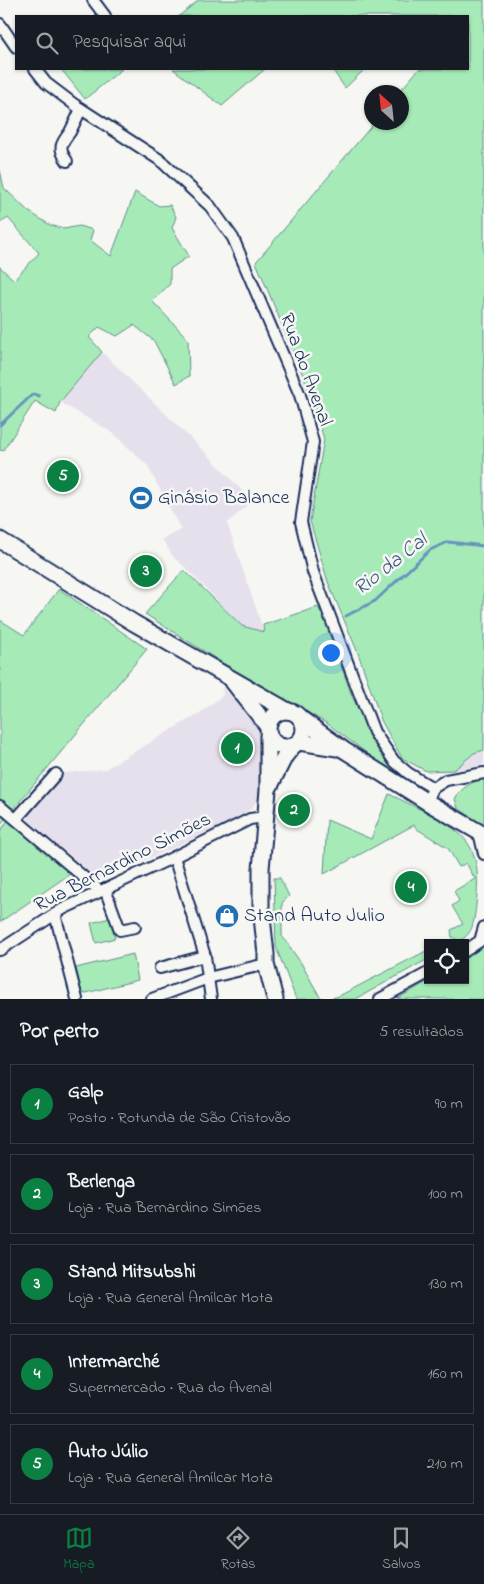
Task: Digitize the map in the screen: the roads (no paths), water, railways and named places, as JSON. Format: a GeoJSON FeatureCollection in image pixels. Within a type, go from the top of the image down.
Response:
{"type":"FeatureCollection","features":[{"type":"Feature","properties":{"kind":"main road"},"geometry":{"type":"LineString","coordinates":[[0,540],[134,623],[294,715],[344,750],[430,795],[481,834]]}},
{"type":"Feature","properties":{"kind":"main road"},"geometry":{"type":"LineString","coordinates":[[230,679],[268,731],[271,740],[281,747],[296,744],[323,745],[344,750]]}},
{"type":"Feature","properties":{"kind":"main road"},"geometry":{"type":"LineString","coordinates":[[268,790],[285,756],[304,733],[303,722],[294,715],[277,714],[269,722],[268,731],[268,790],[260,884],[266,959],[275,999]]}},
{"type":"Feature","properties":{"kind":"main road"},"geometry":{"type":"LineString","coordinates":[[266,959],[273,964],[286,999]]}},
{"type":"Feature","properties":{"kind":"street"},"geometry":{"type":"LineString","coordinates":[[93,0],[104,15]]}},
{"type":"Feature","properties":{"kind":"street"},"geometry":{"type":"LineString","coordinates":[[0,24],[15,46]]}},
{"type":"Feature","properties":{"kind":"street","name":"Rua do Avenal"},"geometry":{"type":"LineString","coordinates":[[36,70],[46,83],[81,109],[160,160],[210,206],[233,238],[300,395],[313,442],[301,522],[313,572],[374,732],[394,761],[430,795]]}},
{"type":"Feature","properties":{"kind":"street"},"geometry":{"type":"LineString","coordinates":[[67,161],[61,148],[62,140],[69,133],[81,109]]}},
{"type":"Feature","properties":{"kind":"street"},"geometry":{"type":"LineString","coordinates":[[430,795],[446,780],[484,773]]}},
{"type":"Feature","properties":{"kind":"street"},"geometry":{"type":"LineString","coordinates":[[16,819],[56,774]]}},
{"type":"Feature","properties":{"kind":"street"},"geometry":{"type":"LineString","coordinates":[[0,806],[102,890],[120,930],[135,927]]}},
{"type":"Feature","properties":{"kind":"street","name":"Rua Bernardino Simões"},"geometry":{"type":"LineString","coordinates":[[0,950],[55,914],[102,890],[250,819],[265,817]]}},
{"type":"Feature","properties":{"kind":"street"},"geometry":{"type":"LineString","coordinates":[[481,834],[484,854]]}},
{"type":"Feature","properties":{"kind":"street"},"geometry":{"type":"LineString","coordinates":[[174,857],[205,956],[211,999]]}},
{"type":"Feature","properties":{"kind":"street"},"geometry":{"type":"LineString","coordinates":[[55,914],[77,999]]}},
{"type":"Feature","properties":{"kind":"street"},"geometry":{"type":"LineString","coordinates":[[469,948],[480,941],[484,927]]}},
{"type":"Feature","properties":{"kind":"street"},"geometry":{"type":"LineString","coordinates":[[160,968],[205,956]]}},
{"type":"Feature","properties":{"kind":"street"},"geometry":{"type":"LineString","coordinates":[[152,999],[266,959]]}},
{"type":"Feature","properties":{"kind":"street"},"geometry":{"type":"LineString","coordinates":[[380,999],[424,975]]}},
{"type":"Feature","properties":{"kind":"waterway","name":"Rio da Cal"},"geometry":{"type":"LineString","coordinates":[[0,425],[33,394],[39,396]]}},
{"type":"Feature","properties":{"kind":"waterway","name":"Rio da Cal"},"geometry":{"type":"LineString","coordinates":[[346,616],[375,601],[430,550],[448,542],[484,546]]}},
{"type":"Feature","properties":{"kind":"place","name":"Auto Júlio"},"geometry":{"type":"Point","coordinates":[63,476]}},
{"type":"Feature","properties":{"kind":"place","name":"Ginásio Balance"},"geometry":{"type":"Point","coordinates":[141,498]}},
{"type":"Feature","properties":{"kind":"place","name":"Stand Mitsubshi"},"geometry":{"type":"Point","coordinates":[146,571]}},
{"type":"Feature","properties":{"kind":"place","name":"Galp"},"geometry":{"type":"Point","coordinates":[237,748]}},
{"type":"Feature","properties":{"kind":"place","name":"Berlenga"},"geometry":{"type":"Point","coordinates":[294,810]}},
{"type":"Feature","properties":{"kind":"place","name":"Intermarché"},"geometry":{"type":"Point","coordinates":[411,887]}},
{"type":"Feature","properties":{"kind":"place","name":"Stand Auto Julio"},"geometry":{"type":"Point","coordinates":[227,916]}}]}
